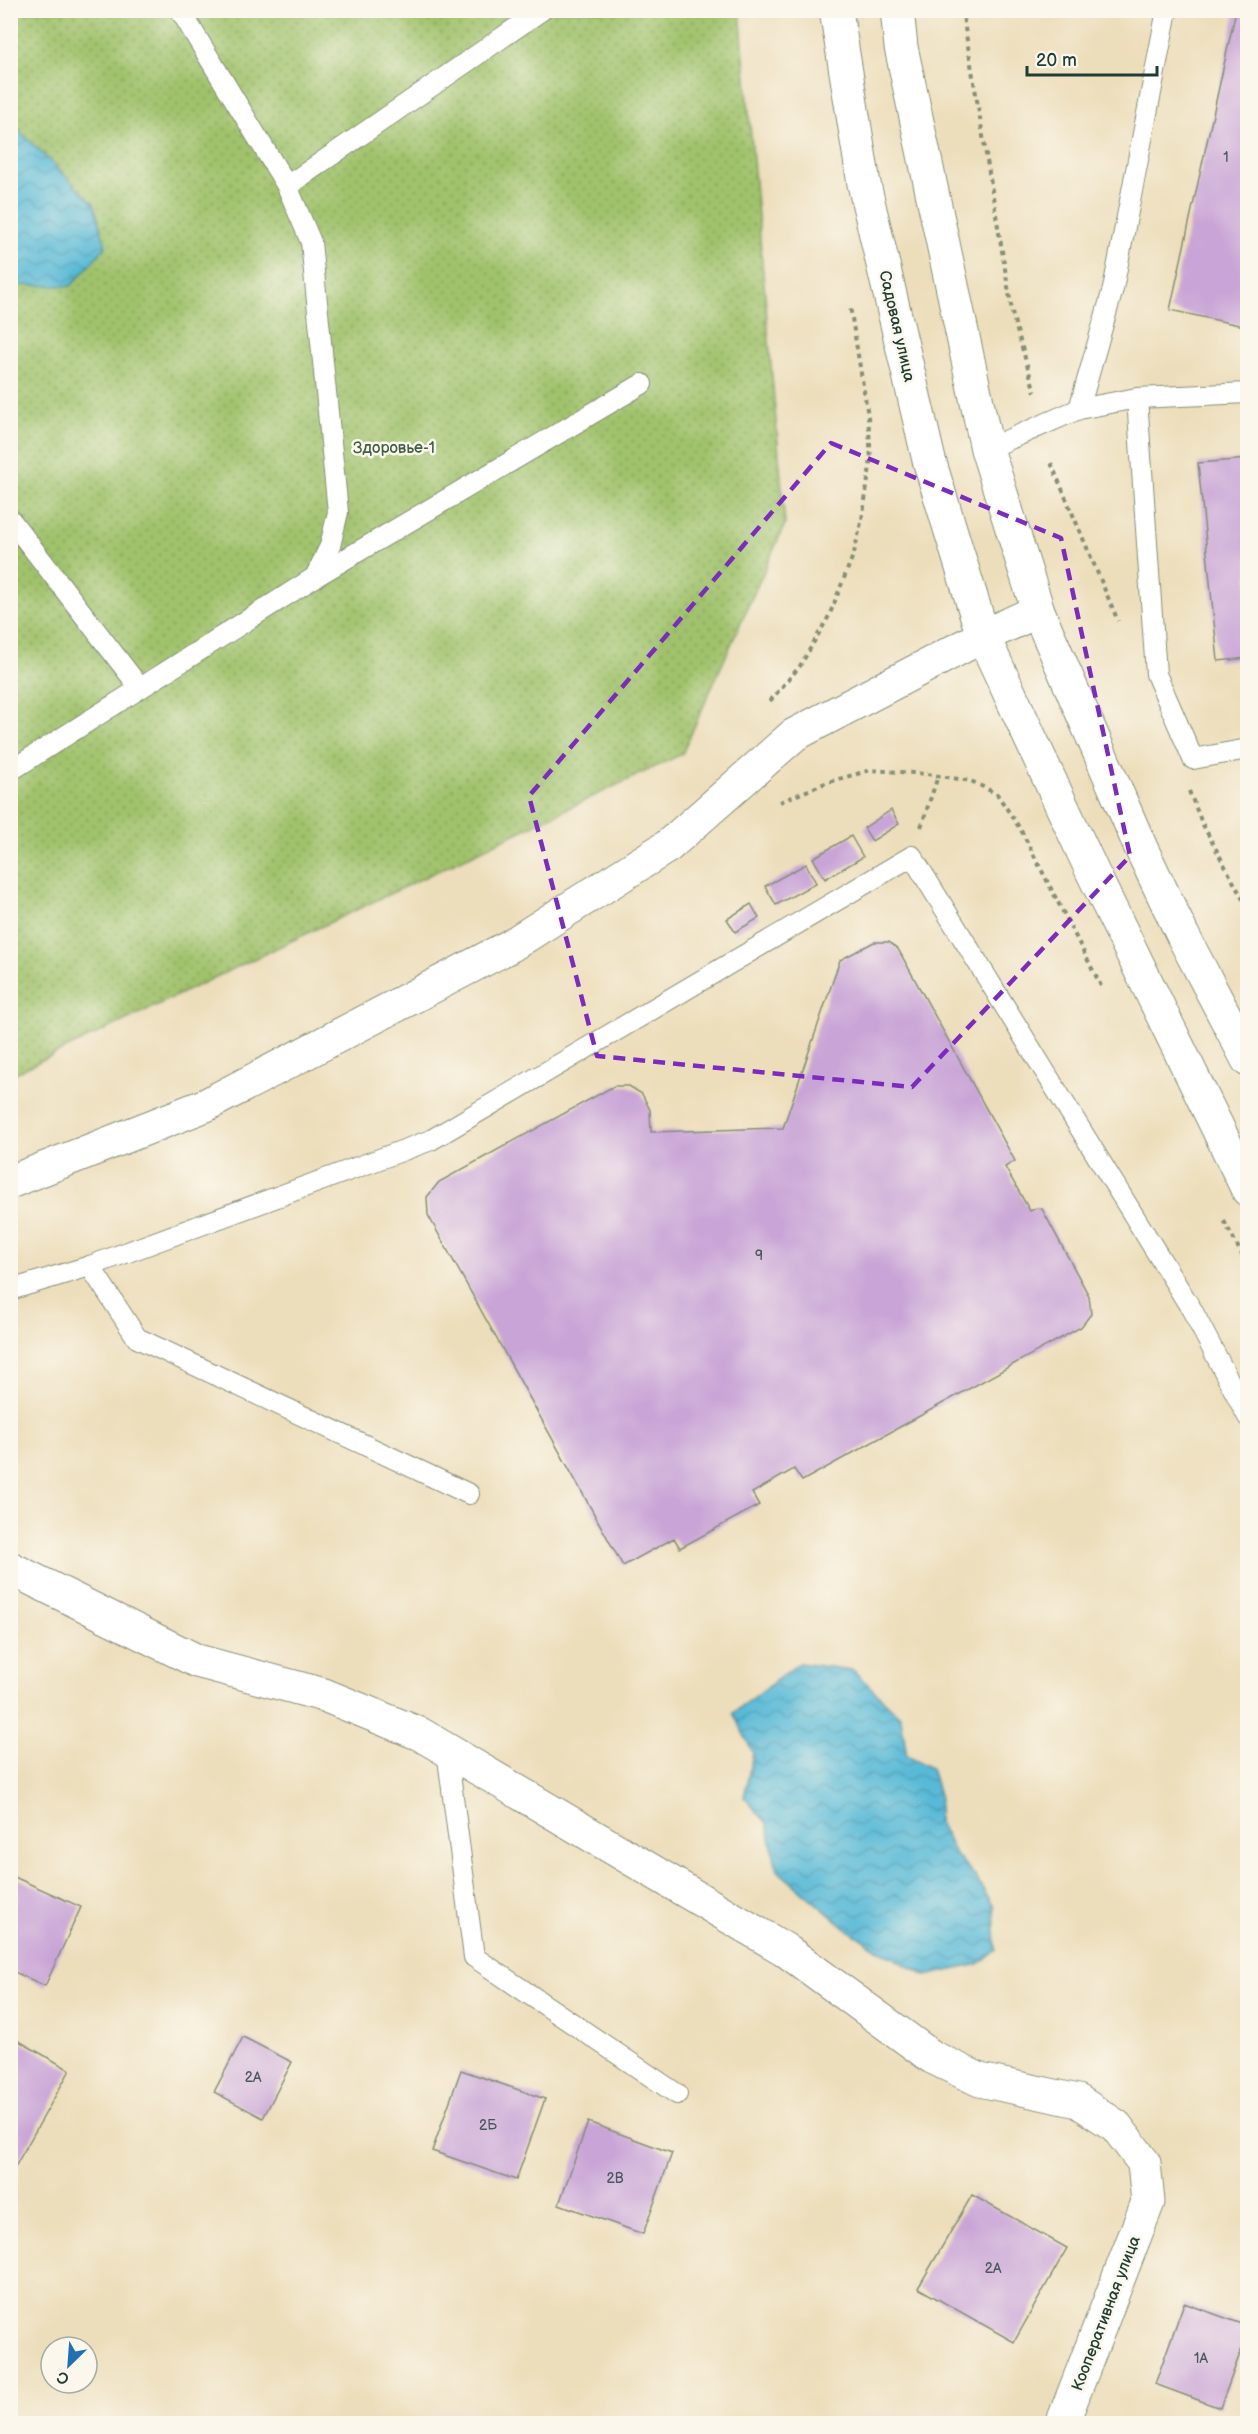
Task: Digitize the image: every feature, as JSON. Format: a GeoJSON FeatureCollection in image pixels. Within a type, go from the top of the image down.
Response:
{"type":"FeatureCollection","features":[{"type":"Feature","properties":{"kind":"street","name":"Садовая улица"},"geometry":{"type":"LineString","coordinates":[[836,10],[864,184],[928,459],[983,636],[1092,871],[1248,1190]]}},
{"type":"Feature","properties":{"kind":"street"},"geometry":{"type":"LineString","coordinates":[[897,10],[902,47],[987,449],[1038,611],[1146,858],[1183,936],[1248,1060]]}},
{"type":"Feature","properties":{"kind":"street"},"geometry":{"type":"LineString","coordinates":[[10,1182],[206,1105],[510,946],[668,846],[794,735],[983,636],[1038,611]]}},
{"type":"Feature","properties":{"kind":"street"},"geometry":{"type":"LineString","coordinates":[[10,1568],[197,1661],[324,1695],[420,1734],[447,1751]]}},
{"type":"Feature","properties":{"kind":"street","name":"Кооперативная улица"},"geometry":{"type":"LineString","coordinates":[[447,1751],[784,1949],[932,2057],[980,2080],[1078,2101],[1116,2126],[1144,2163],[1148,2202],[1062,2424]]}},
{"type":"Feature","properties":{"kind":"lane"},"geometry":{"type":"LineString","coordinates":[[180,10],[287,186],[311,242],[338,512],[330,546],[315,577]]}},
{"type":"Feature","properties":{"kind":"lane"},"geometry":{"type":"LineString","coordinates":[[287,186],[542,10]]}},
{"type":"Feature","properties":{"kind":"lane"},"geometry":{"type":"LineString","coordinates":[[1079,409],[1113,289],[1167,10]]}},
{"type":"Feature","properties":{"kind":"lane"},"geometry":{"type":"LineString","coordinates":[[10,771],[315,577],[642,384]]}},
{"type":"Feature","properties":{"kind":"lane"},"geometry":{"type":"LineString","coordinates":[[987,449],[1079,409],[1137,398],[1248,393]]}},
{"type":"Feature","properties":{"kind":"lane"},"geometry":{"type":"LineString","coordinates":[[1137,398],[1156,674],[1194,759],[1248,749]]}},
{"type":"Feature","properties":{"kind":"lane"},"geometry":{"type":"LineString","coordinates":[[10,519],[140,688]]}},
{"type":"Feature","properties":{"kind":"lane"},"geometry":{"type":"LineString","coordinates":[[10,1290],[90,1266],[431,1140],[912,856],[1192,1310],[1248,1417]]}},
{"type":"Feature","properties":{"kind":"lane"},"geometry":{"type":"LineString","coordinates":[[90,1266],[137,1338],[469,1494]]}},
{"type":"Feature","properties":{"kind":"lane"},"geometry":{"type":"LineString","coordinates":[[447,1751],[474,1957],[677,2094]]}},
{"type":"Feature","properties":{"kind":"path"},"geometry":{"type":"LineString","coordinates":[[962,10],[1013,317],[1035,394]]}},
{"type":"Feature","properties":{"kind":"path"},"geometry":{"type":"LineString","coordinates":[[769,702],[800,666],[829,616],[854,553],[863,514],[871,459],[868,416],[848,294]]}},
{"type":"Feature","properties":{"kind":"path"},"geometry":{"type":"LineString","coordinates":[[912,856],[938,776]]}},
{"type":"Feature","properties":{"kind":"path"},"geometry":{"type":"LineString","coordinates":[[1202,823],[1248,909]]}},
{"type":"Feature","properties":{"kind":"highlighted area"},"geometry":{"type":"Polygon","coordinates":[[[831,443],[1061,538],[1130,856],[912,1087],[597,1056],[529,796],[831,443]]]}},
{"type":"Feature","properties":{"kind":"green space","name":"Здоровье-1"},"geometry":{"type":"Polygon","coordinates":[[[11,11],[740,11],[785,524],[682,754],[11,1075],[11,11]]]}},
{"type":"Feature","properties":{"kind":"water"},"geometry":{"type":"Polygon","coordinates":[[[10,122],[94,204],[106,246],[71,286],[11,285],[10,122]]]}},
{"type":"Feature","properties":{"kind":"water"},"geometry":{"type":"Polygon","coordinates":[[[799,1663],[853,1670],[901,1717],[907,1756],[931,1768],[940,1798],[938,1820],[955,1854],[975,1876],[994,1907],[996,1950],[979,1964],[926,1976],[845,1928],[777,1870],[767,1823],[744,1797],[753,1753],[733,1713],[799,1663]]]}},
{"type":"Feature","properties":{"kind":"building"},"geometry":{"type":"Polygon","coordinates":[[[1236,10],[1248,10],[1248,327],[1170,310],[1236,10]]]}},
{"type":"Feature","properties":{"kind":"building"},"geometry":{"type":"Polygon","coordinates":[[[1248,459],[1248,658],[1218,661],[1198,463],[1248,459]]]}},
{"type":"Feature","properties":{"kind":"building"},"geometry":{"type":"Polygon","coordinates":[[[891,810],[899,824],[872,841],[864,828],[891,810]]]}},
{"type":"Feature","properties":{"kind":"building"},"geometry":{"type":"Polygon","coordinates":[[[851,836],[863,857],[825,879],[813,858],[851,836]]]}},
{"type":"Feature","properties":{"kind":"building"},"geometry":{"type":"Polygon","coordinates":[[[806,864],[816,883],[776,905],[765,886],[806,864]]]}},
{"type":"Feature","properties":{"kind":"building"},"geometry":{"type":"Polygon","coordinates":[[[751,904],[759,918],[735,932],[727,919],[751,904]]]}},
{"type":"Feature","properties":{"kind":"building"},"geometry":{"type":"Polygon","coordinates":[[[874,942],[889,942],[898,949],[1015,1161],[1005,1167],[1030,1211],[1037,1208],[1042,1209],[1089,1296],[1091,1314],[1081,1327],[802,1481],[794,1469],[752,1493],[759,1505],[680,1548],[674,1538],[623,1566],[428,1215],[427,1197],[439,1182],[614,1086],[629,1086],[642,1094],[650,1110],[651,1132],[783,1128],[840,960],[874,942]]]}},
{"type":"Feature","properties":{"kind":"building"},"geometry":{"type":"Polygon","coordinates":[[[10,1875],[81,1907],[45,1986],[10,1970],[10,1875]]]}},
{"type":"Feature","properties":{"kind":"building"},"geometry":{"type":"Polygon","coordinates":[[[10,2036],[70,2070],[16,2165],[10,2162],[10,2036]]]}},
{"type":"Feature","properties":{"kind":"building"},"geometry":{"type":"Polygon","coordinates":[[[243,2037],[292,2062],[263,2118],[214,2092],[243,2037]]]}},
{"type":"Feature","properties":{"kind":"building"},"geometry":{"type":"Polygon","coordinates":[[[461,2070],[545,2099],[516,2180],[432,2151],[461,2070]]]}},
{"type":"Feature","properties":{"kind":"building"},"geometry":{"type":"Polygon","coordinates":[[[588,2122],[672,2153],[643,2234],[559,2204],[588,2122]]]}},
{"type":"Feature","properties":{"kind":"building"},"geometry":{"type":"Polygon","coordinates":[[[972,2195],[1067,2248],[1014,2342],[918,2288],[972,2195]]]}},
{"type":"Feature","properties":{"kind":"building"},"geometry":{"type":"Polygon","coordinates":[[[1184,2303],[1248,2326],[1248,2332],[1220,2408],[1155,2384],[1184,2303]]]}}]}
